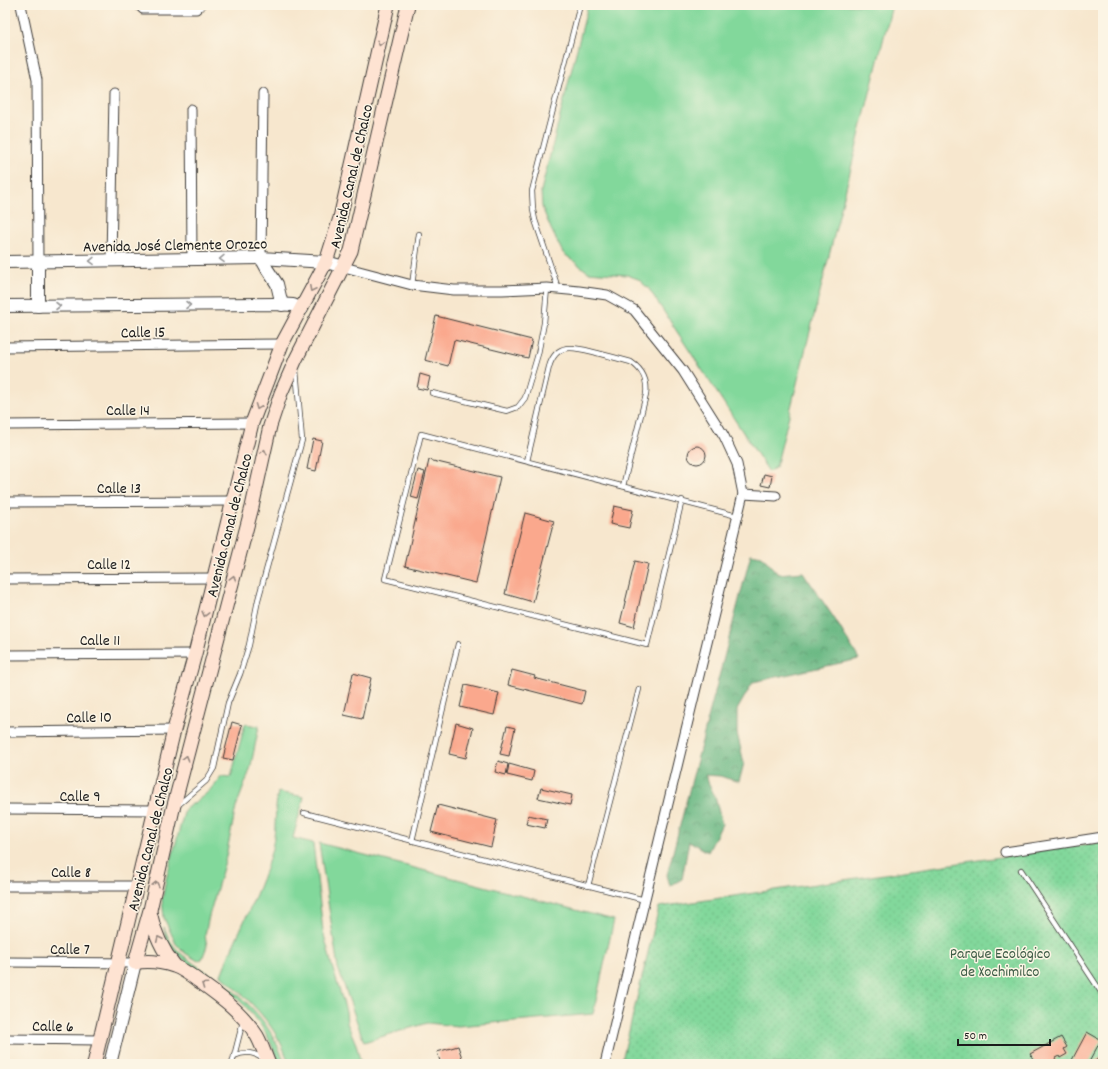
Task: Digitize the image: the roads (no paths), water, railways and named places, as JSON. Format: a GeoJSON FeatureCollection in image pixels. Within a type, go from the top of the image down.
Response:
{"type":"FeatureCollection","features":[{"type":"Feature","properties":{"kind":"main road","name":"Avenida Canal de Chalco"},"geometry":{"type":"LineString","coordinates":[[94,1064],[101,1040],[174,730],[234,501],[252,423],[282,344],[326,262],[340,218],[388,5]]}},
{"type":"Feature","properties":{"kind":"main road","name":"Avenida Canal de Chalco"},"geometry":{"type":"LineString","coordinates":[[135,962],[150,910],[173,809],[252,507],[270,426],[281,393],[296,359],[351,251],[408,5]]}},
{"type":"Feature","properties":{"kind":"main road"},"geometry":{"type":"LineString","coordinates":[[150,910],[156,934],[166,955],[180,969],[224,999],[244,1019],[257,1036],[268,1064]]}},
{"type":"Feature","properties":{"kind":"main road"},"geometry":{"type":"LineString","coordinates":[[135,962],[158,962],[180,969]]}},
{"type":"Feature","properties":{"kind":"street"},"geometry":{"type":"LineString","coordinates":[[21,5],[37,80],[38,306]]}},
{"type":"Feature","properties":{"kind":"street"},"geometry":{"type":"LineString","coordinates":[[139,5],[143,9],[169,6],[196,9],[200,5]]}},
{"type":"Feature","properties":{"kind":"street"},"geometry":{"type":"LineString","coordinates":[[111,260],[114,94]]}},
{"type":"Feature","properties":{"kind":"street"},"geometry":{"type":"LineString","coordinates":[[263,94],[262,258],[277,284],[282,304]]}},
{"type":"Feature","properties":{"kind":"street"},"geometry":{"type":"LineString","coordinates":[[191,108],[192,259]]}},
{"type":"Feature","properties":{"kind":"street","name":"Avenida José Clemente Orozco"},"geometry":{"type":"LineString","coordinates":[[5,262],[262,258],[326,262],[344,267]]}},
{"type":"Feature","properties":{"kind":"street"},"geometry":{"type":"LineString","coordinates":[[344,267],[412,285],[461,290],[558,288],[607,295],[634,310],[683,371],[724,436],[738,464],[743,494],[605,1064]]}},
{"type":"Feature","properties":{"kind":"street"},"geometry":{"type":"LineString","coordinates":[[5,306],[282,304],[294,305],[302,308]]}},
{"type":"Feature","properties":{"kind":"street","name":"Calle 15"},"geometry":{"type":"LineString","coordinates":[[5,347],[282,344]]}},
{"type":"Feature","properties":{"kind":"street","name":"Calle 14"},"geometry":{"type":"LineString","coordinates":[[5,425],[252,423]]}},
{"type":"Feature","properties":{"kind":"street"},"geometry":{"type":"LineString","coordinates":[[743,494],[776,496]]}},
{"type":"Feature","properties":{"kind":"street","name":"Calle 13"},"geometry":{"type":"LineString","coordinates":[[5,502],[234,501]]}},
{"type":"Feature","properties":{"kind":"street","name":"Calle 12"},"geometry":{"type":"LineString","coordinates":[[5,579],[214,578]]}},
{"type":"Feature","properties":{"kind":"street","name":"Calle 11"},"geometry":{"type":"LineString","coordinates":[[5,655],[195,654]]}},
{"type":"Feature","properties":{"kind":"street","name":"Calle 10"},"geometry":{"type":"LineString","coordinates":[[5,732],[174,730]]}},
{"type":"Feature","properties":{"kind":"street","name":"Calle 9"},"geometry":{"type":"LineString","coordinates":[[5,809],[156,810]]}},
{"type":"Feature","properties":{"kind":"street"},"geometry":{"type":"LineString","coordinates":[[1005,852],[1103,837]]}},
{"type":"Feature","properties":{"kind":"street","name":"Calle 8"},"geometry":{"type":"LineString","coordinates":[[5,886],[137,886]]}},
{"type":"Feature","properties":{"kind":"street","name":"Calle 7"},"geometry":{"type":"LineString","coordinates":[[5,962],[135,962]]}},
{"type":"Feature","properties":{"kind":"street","name":"Avenida Canal de Chalco"},"geometry":{"type":"LineString","coordinates":[[110,1064],[135,962]]}},
{"type":"Feature","properties":{"kind":"street","name":"Calle 6"},"geometry":{"type":"LineString","coordinates":[[5,1039],[101,1040]]}},
{"type":"Feature","properties":{"kind":"lane"},"geometry":{"type":"LineString","coordinates":[[558,288],[532,210],[532,191],[580,5]]}},
{"type":"Feature","properties":{"kind":"lane"},"geometry":{"type":"LineString","coordinates":[[412,285],[419,234]]}},
{"type":"Feature","properties":{"kind":"lane"},"geometry":{"type":"LineString","coordinates":[[432,393],[507,411],[518,407],[525,398],[538,354],[544,323],[547,288]]}},
{"type":"Feature","properties":{"kind":"lane"},"geometry":{"type":"LineString","coordinates":[[527,461],[548,367],[553,356],[562,349],[573,347],[631,362],[644,374],[647,388],[623,486]]}},
{"type":"Feature","properties":{"kind":"lane"},"geometry":{"type":"LineString","coordinates":[[173,809],[206,781],[214,768],[228,703],[240,674],[249,645],[258,600],[302,440],[296,359]]}},
{"type":"Feature","properties":{"kind":"lane"},"geometry":{"type":"LineString","coordinates":[[682,500],[647,645],[385,579],[421,434],[682,500],[737,516]]}},
{"type":"Feature","properties":{"kind":"lane"},"geometry":{"type":"LineString","coordinates":[[412,840],[458,644]]}},
{"type":"Feature","properties":{"kind":"lane"},"geometry":{"type":"LineString","coordinates":[[588,886],[639,689]]}},
{"type":"Feature","properties":{"kind":"lane"},"geometry":{"type":"LineString","coordinates":[[304,813],[645,900]]}},
{"type":"Feature","properties":{"kind":"lane"},"geometry":{"type":"LineString","coordinates":[[1021,870],[1103,995]]}},
{"type":"Feature","properties":{"kind":"lane"},"geometry":{"type":"LineString","coordinates":[[232,1064],[244,1019]]}},
{"type":"Feature","properties":{"kind":"lane"},"geometry":{"type":"LineString","coordinates":[[234,1056],[245,1052],[251,1053],[262,1058],[268,1064]]}},
{"type":"Feature","properties":{"kind":"park label","name":"Parque Ecológico de Xochimilco"},"geometry":{"type":"Point","coordinates":[1000,961]}}]}
